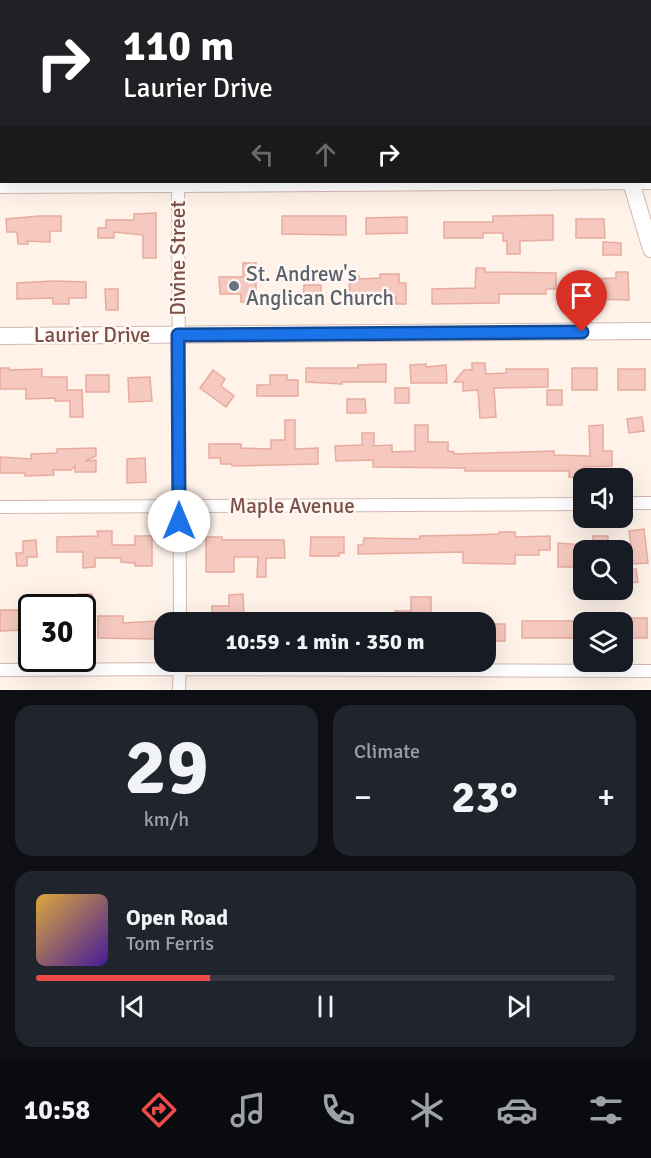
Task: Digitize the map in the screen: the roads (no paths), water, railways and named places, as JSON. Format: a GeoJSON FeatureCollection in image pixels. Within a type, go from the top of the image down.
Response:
{"type":"FeatureCollection","features":[{"type":"Feature","properties":{"kind":"street"},"geometry":{"type":"LineString","coordinates":[[0,187],[404,183]]}},
{"type":"Feature","properties":{"kind":"street"},"geometry":{"type":"LineString","coordinates":[[631,183],[651,249]]}},
{"type":"Feature","properties":{"kind":"street","name":"Divine Street"},"geometry":{"type":"LineString","coordinates":[[178,184],[180,612]]}},
{"type":"Feature","properties":{"kind":"street","name":"Laurier Drive"},"geometry":{"type":"LineString","coordinates":[[0,336],[651,331]]}},
{"type":"Feature","properties":{"kind":"street"},"geometry":{"type":"LineString","coordinates":[[633,503],[651,503]]}},
{"type":"Feature","properties":{"kind":"street","name":"Maple Avenue"},"geometry":{"type":"LineString","coordinates":[[0,507],[573,504]]}},
{"type":"Feature","properties":{"kind":"street"},"geometry":{"type":"LineString","coordinates":[[0,670],[154,666]]}},
{"type":"Feature","properties":{"kind":"street"},"geometry":{"type":"LineString","coordinates":[[496,669],[651,671]]}},
{"type":"Feature","properties":{"kind":"street"},"geometry":{"type":"LineString","coordinates":[[179,690],[180,672]]}},
{"type":"Feature","properties":{"kind":"place","name":"St. Andrew's Anglican Church"},"geometry":{"type":"Point","coordinates":[234,286]}}]}
